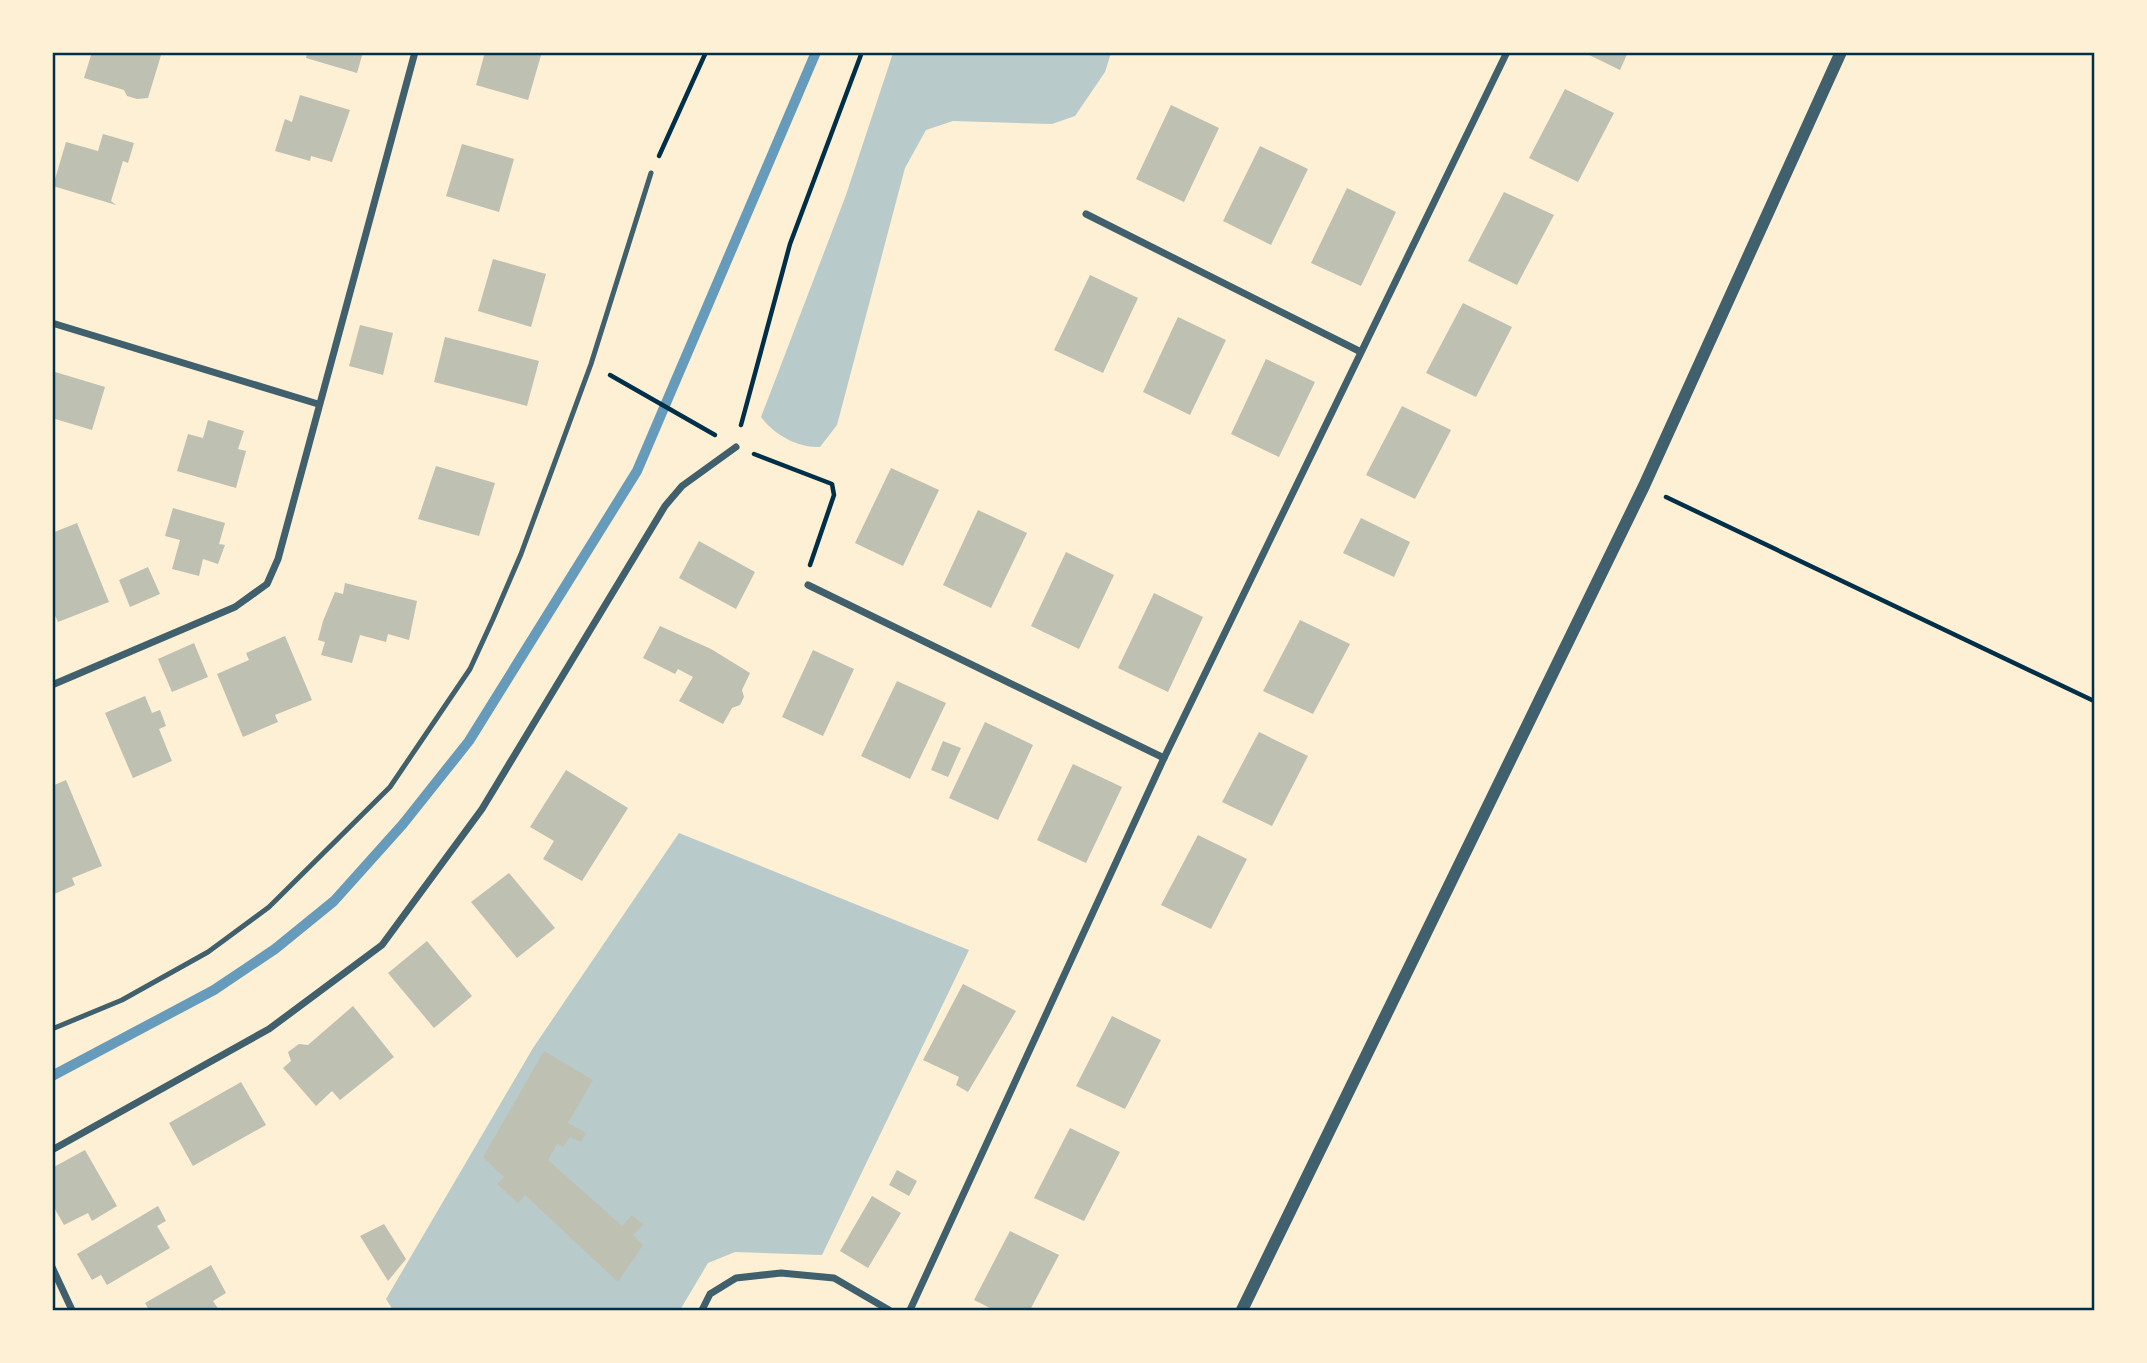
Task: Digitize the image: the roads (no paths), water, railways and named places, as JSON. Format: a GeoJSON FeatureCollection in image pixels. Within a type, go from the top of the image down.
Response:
{"type":"FeatureCollection","features":[{"type":"Feature","properties":{"kind":"street"},"geometry":{"type":"LineString","coordinates":[[52,685],[236,607],[267,584],[278,559],[415,52]]}},
{"type":"Feature","properties":{"kind":"street"},"geometry":{"type":"LineString","coordinates":[[910,1311],[1164,758],[1359,351],[1507,52]]}},
{"type":"Feature","properties":{"kind":"street"},"geometry":{"type":"LineString","coordinates":[[1242,1311],[1644,486],[1840,52]]}},
{"type":"Feature","properties":{"kind":"street"},"geometry":{"type":"LineString","coordinates":[[1086,214],[1359,351]]}},
{"type":"Feature","properties":{"kind":"street"},"geometry":{"type":"LineString","coordinates":[[52,323],[318,404]]}},
{"type":"Feature","properties":{"kind":"street"},"geometry":{"type":"LineString","coordinates":[[52,1150],[269,1030],[382,945],[482,809],[665,506],[682,486],[736,447]]}},
{"type":"Feature","properties":{"kind":"street"},"geometry":{"type":"LineString","coordinates":[[808,585],[1164,758]]}},
{"type":"Feature","properties":{"kind":"street"},"geometry":{"type":"LineString","coordinates":[[52,1267],[72,1311]]}},
{"type":"Feature","properties":{"kind":"street"},"geometry":{"type":"LineString","coordinates":[[702,1311],[710,1294],[736,1278],[781,1273],[834,1278],[888,1311]]}},
{"type":"Feature","properties":{"kind":"lane"},"geometry":{"type":"LineString","coordinates":[[52,1030],[122,1000],[208,952],[269,907],[390,787],[470,669],[494,619],[521,554],[591,364],[652,173]]}},
{"type":"Feature","properties":{"kind":"waterway"},"geometry":{"type":"LineString","coordinates":[[52,1076],[214,990],[275,949],[334,901],[403,824],[469,741],[637,471],[816,52]]}}]}
